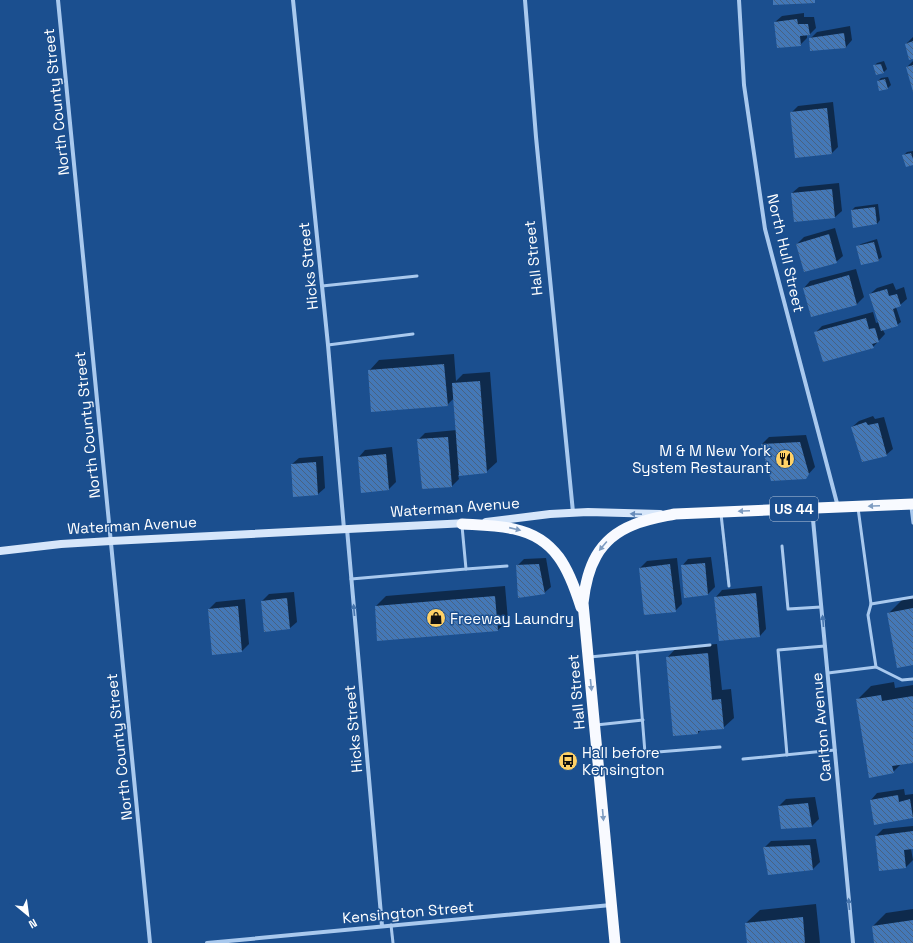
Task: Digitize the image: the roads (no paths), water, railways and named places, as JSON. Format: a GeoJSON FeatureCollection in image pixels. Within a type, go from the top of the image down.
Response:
{"type":"FeatureCollection","features":[{"type":"Feature","properties":{"kind":"highway","name":"Waterman Avenue"},"geometry":{"type":"LineString","coordinates":[[675,514],[912,504]]}},
{"type":"Feature","properties":{"kind":"highway","name":"Hall Street"},"geometry":{"type":"LineString","coordinates":[[615,943],[583,603],[588,577],[598,552],[603,545],[616,534],[633,525],[675,514]]}},
{"type":"Feature","properties":{"kind":"highway"},"geometry":{"type":"LineString","coordinates":[[462,524],[514,529],[542,539],[564,564],[577,595],[584,618]]}},
{"type":"Feature","properties":{"kind":"main road","name":"Waterman Avenue"},"geometry":{"type":"LineString","coordinates":[[0,551],[111,541],[462,524],[550,514],[588,512],[675,514]]}},
{"type":"Feature","properties":{"kind":"street","name":"North County Street"},"geometry":{"type":"LineString","coordinates":[[58,0],[150,943]]}},
{"type":"Feature","properties":{"kind":"street","name":"Hicks Street"},"geometry":{"type":"LineString","coordinates":[[293,0],[358,649],[382,926]]}},
{"type":"Feature","properties":{"kind":"street","name":"Hall Street"},"geometry":{"type":"LineString","coordinates":[[525,0],[536,137],[573,513]]}},
{"type":"Feature","properties":{"kind":"street","name":"North Hull Street"},"geometry":{"type":"LineString","coordinates":[[739,0],[744,85],[765,230],[838,507]]}},
{"type":"Feature","properties":{"kind":"street","name":"Carlton Avenue"},"geometry":{"type":"LineString","coordinates":[[812,508],[853,943]]}},
{"type":"Feature","properties":{"kind":"street","name":"Kensington Street"},"geometry":{"type":"LineString","coordinates":[[207,943],[612,905]]}},
{"type":"Feature","properties":{"kind":"lane"},"geometry":{"type":"LineString","coordinates":[[322,286],[417,276]]}},
{"type":"Feature","properties":{"kind":"lane"},"geometry":{"type":"LineString","coordinates":[[328,345],[413,334]]}},
{"type":"Feature","properties":{"kind":"lane"},"geometry":{"type":"LineString","coordinates":[[912,504],[913,523]]}},
{"type":"Feature","properties":{"kind":"lane"},"geometry":{"type":"LineString","coordinates":[[857,506],[870,604],[868,615],[876,667]]}},
{"type":"Feature","properties":{"kind":"lane"},"geometry":{"type":"LineString","coordinates":[[720,512],[728,586]]}},
{"type":"Feature","properties":{"kind":"lane"},"geometry":{"type":"LineString","coordinates":[[462,524],[466,569]]}},
{"type":"Feature","properties":{"kind":"lane"},"geometry":{"type":"LineString","coordinates":[[782,546],[788,609],[821,607]]}},
{"type":"Feature","properties":{"kind":"lane"},"geometry":{"type":"LineString","coordinates":[[351,580],[507,566]]}},
{"type":"Feature","properties":{"kind":"lane"},"geometry":{"type":"LineString","coordinates":[[870,604],[913,598]]}},
{"type":"Feature","properties":{"kind":"lane"},"geometry":{"type":"LineString","coordinates":[[588,657],[710,645]]}},
{"type":"Feature","properties":{"kind":"lane"},"geometry":{"type":"LineString","coordinates":[[787,755],[778,650],[825,646]]}},
{"type":"Feature","properties":{"kind":"lane"},"geometry":{"type":"LineString","coordinates":[[637,652],[645,753],[720,747]]}},
{"type":"Feature","properties":{"kind":"lane"},"geometry":{"type":"LineString","coordinates":[[828,673],[876,667],[902,680],[913,679]]}},
{"type":"Feature","properties":{"kind":"lane"},"geometry":{"type":"LineString","coordinates":[[594,725],[643,720]]}},
{"type":"Feature","properties":{"kind":"lane"},"geometry":{"type":"LineString","coordinates":[[742,759],[835,750]]}},
{"type":"Feature","properties":{"kind":"lane"},"geometry":{"type":"LineString","coordinates":[[391,926],[393,943]]}},
{"type":"Feature","properties":{"kind":"place","name":"M & M New York System Restaurant"},"geometry":{"type":"Point","coordinates":[785,459]}},
{"type":"Feature","properties":{"kind":"place","name":"Freeway Laundry"},"geometry":{"type":"Point","coordinates":[436,618]}},
{"type":"Feature","properties":{"kind":"place","name":"Hall before Kensington"},"geometry":{"type":"Point","coordinates":[568,761]}}]}
